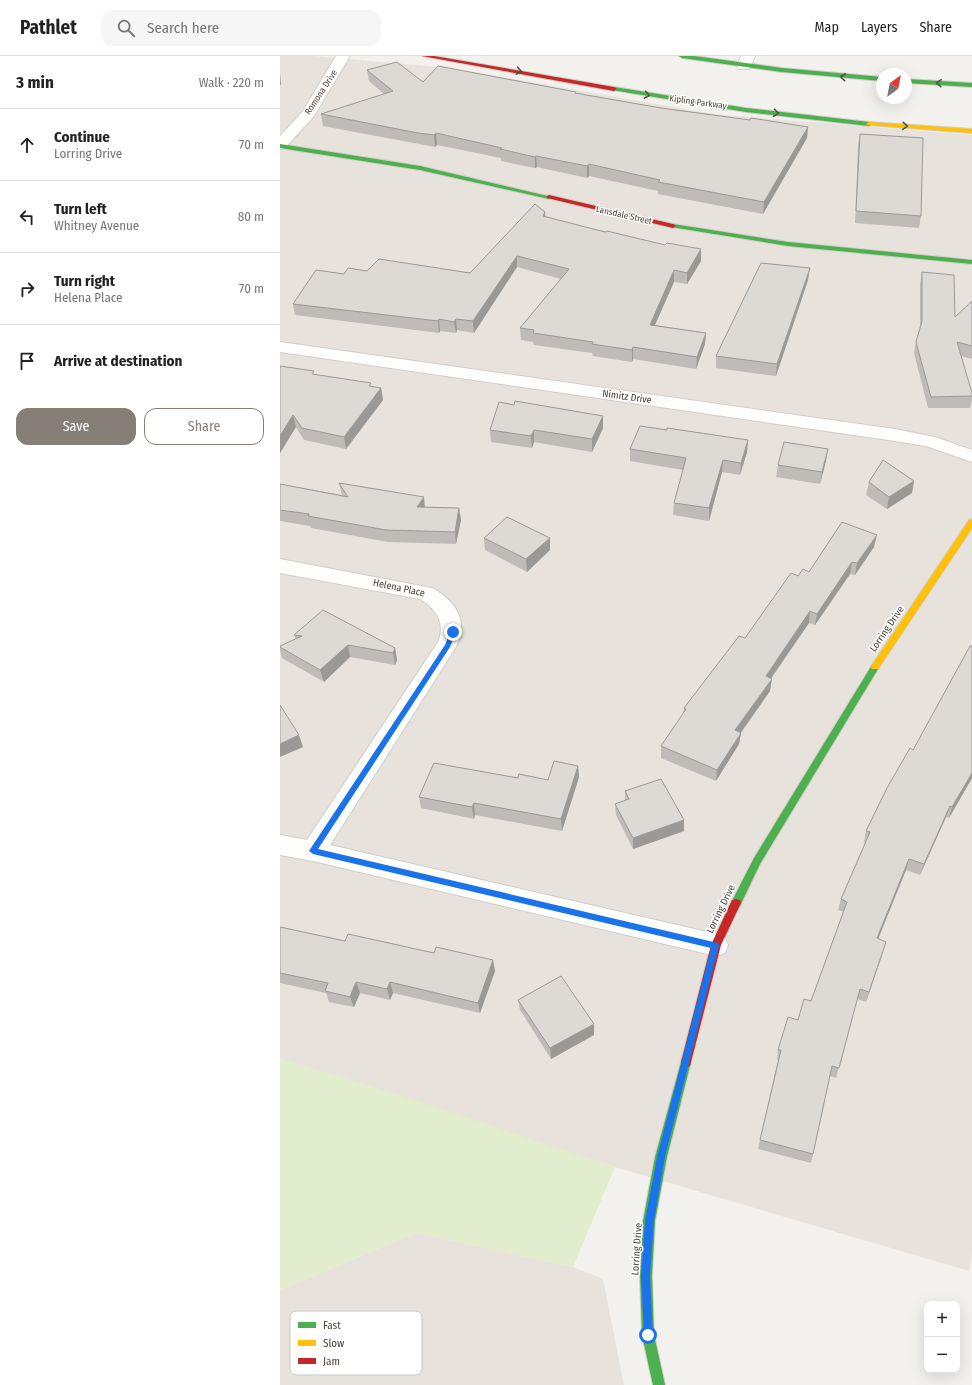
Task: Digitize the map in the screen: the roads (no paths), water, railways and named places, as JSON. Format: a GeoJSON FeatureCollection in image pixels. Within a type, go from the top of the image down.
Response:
{"type":"FeatureCollection","features":[{"type":"Feature","properties":{"kind":"street","name":"Romona Drive"},"geometry":{"type":"LineString","coordinates":[[280,146],[309,113],[343,56]]}},
{"type":"Feature","properties":{"kind":"street","name":"Kipling Parkway"},"geometry":{"type":"LineString","coordinates":[[425,56],[495,66],[611,89],[728,107],[849,122],[972,131]]}},
{"type":"Feature","properties":{"kind":"street"},"geometry":{"type":"LineString","coordinates":[[682,56],[746,61],[846,77],[876,80]]}},
{"type":"Feature","properties":{"kind":"street"},"geometry":{"type":"LineString","coordinates":[[912,81],[972,85]]}},
{"type":"Feature","properties":{"kind":"street","name":"Lansdale Street"},"geometry":{"type":"LineString","coordinates":[[280,146],[395,163],[442,172],[676,227],[740,238],[827,249],[972,262]]}},
{"type":"Feature","properties":{"kind":"street","name":"Nimitz Drive"},"geometry":{"type":"LineString","coordinates":[[280,347],[895,435],[929,441],[972,456]]}},
{"type":"Feature","properties":{"kind":"street","name":"Lorring Drive"},"geometry":{"type":"LineString","coordinates":[[659,1385],[648,1335],[646,1276],[649,1221],[661,1157],[716,945],[757,861],[787,810],[869,676],[972,522]]}},
{"type":"Feature","properties":{"kind":"street","name":"Helena Place"},"geometry":{"type":"LineString","coordinates":[[280,566],[425,593],[438,601],[445,609],[452,624],[453,632],[447,645],[313,851]]}},
{"type":"Feature","properties":{"kind":"street"},"geometry":{"type":"LineString","coordinates":[[280,845],[313,851],[716,945]]}}]}
